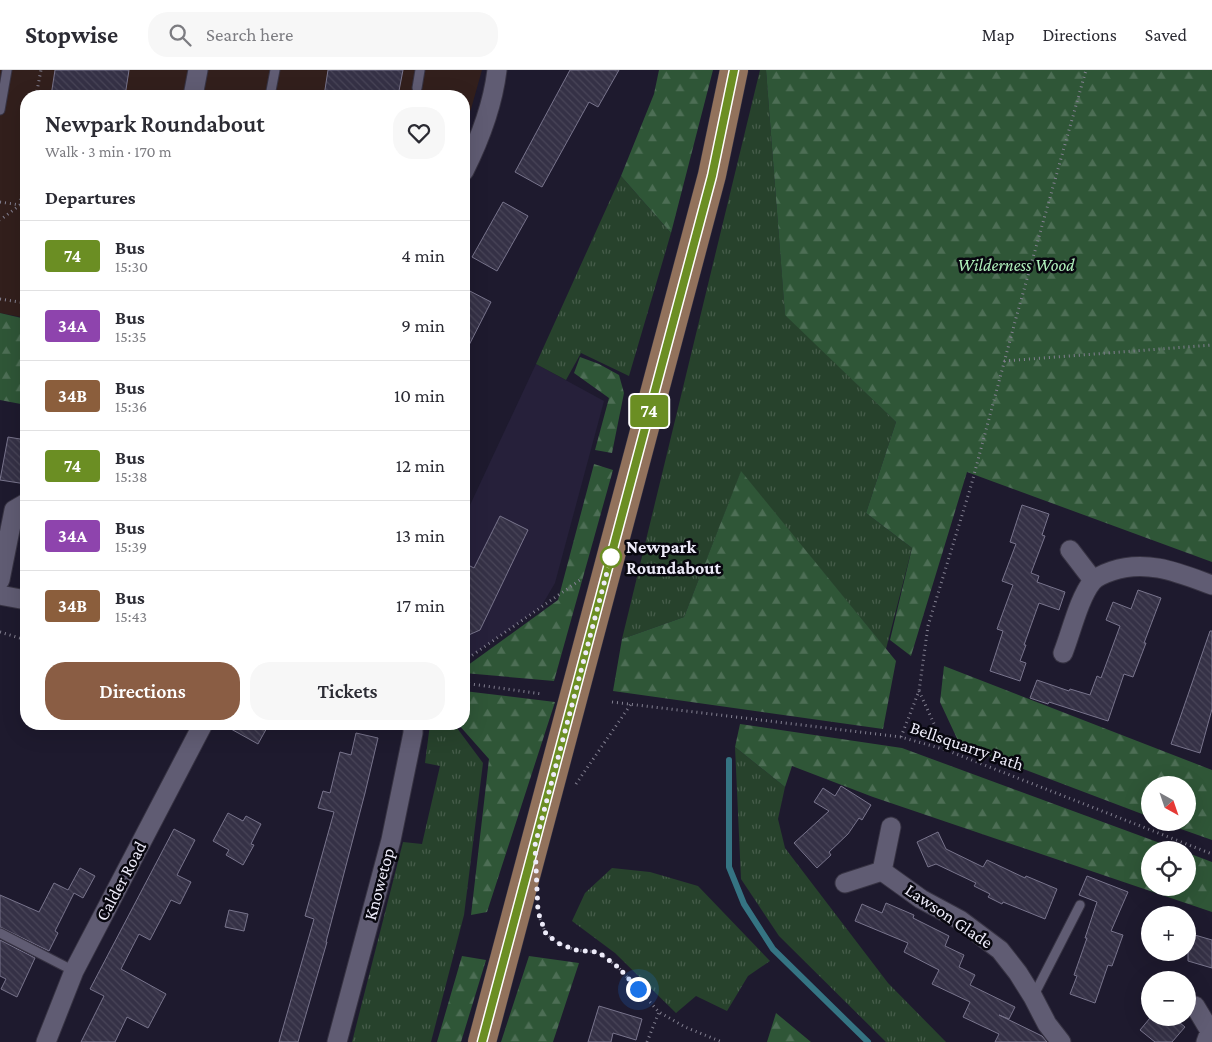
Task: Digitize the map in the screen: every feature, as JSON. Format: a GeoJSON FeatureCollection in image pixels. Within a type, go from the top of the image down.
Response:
{"type":"FeatureCollection","features":[{"type":"Feature","properties":{"kind":"main road"},"geometry":{"type":"LineString","coordinates":[[482,1042],[712,176],[734,70]]}},
{"type":"Feature","properties":{"kind":"street"},"geometry":{"type":"LineString","coordinates":[[194,90],[198,70]]}},
{"type":"Feature","properties":{"kind":"street"},"geometry":{"type":"LineString","coordinates":[[470,159],[495,89],[497,70]]}},
{"type":"Feature","properties":{"kind":"street"},"geometry":{"type":"LineString","coordinates":[[0,580],[14,510],[20,506]]}},
{"type":"Feature","properties":{"kind":"street"},"geometry":{"type":"LineString","coordinates":[[1070,550],[1093,580]]}},
{"type":"Feature","properties":{"kind":"street"},"geometry":{"type":"LineString","coordinates":[[1063,653],[1084,595],[1093,580],[1106,573],[1126,566],[1155,566],[1212,584]]}},
{"type":"Feature","properties":{"kind":"street"},"geometry":{"type":"LineString","coordinates":[[0,595],[20,599]]}},
{"type":"Feature","properties":{"kind":"street","name":"Calder Road"},"geometry":{"type":"LineString","coordinates":[[46,1042],[74,971],[200,730]]}},
{"type":"Feature","properties":{"kind":"street","name":"Knowetop"},"geometry":{"type":"LineString","coordinates":[[337,1042],[391,840],[413,730]]}},
{"type":"Feature","properties":{"kind":"street"},"geometry":{"type":"LineString","coordinates":[[846,883],[882,871],[891,827]]}},
{"type":"Feature","properties":{"kind":"street","name":"Lawson Glade"},"geometry":{"type":"LineString","coordinates":[[882,871],[921,898],[960,920],[1000,950],[1033,997],[1047,1024],[1060,1042]]}},
{"type":"Feature","properties":{"kind":"street"},"geometry":{"type":"LineString","coordinates":[[1196,1010],[1209,1034]]}},
{"type":"Feature","properties":{"kind":"lane"},"geometry":{"type":"LineString","coordinates":[[0,110],[7,70]]}},
{"type":"Feature","properties":{"kind":"lane"},"geometry":{"type":"LineString","coordinates":[[271,90],[275,70]]}},
{"type":"Feature","properties":{"kind":"lane"},"geometry":{"type":"LineString","coordinates":[[417,88],[420,70]]}},
{"type":"Feature","properties":{"kind":"lane"},"geometry":{"type":"LineString","coordinates":[[1033,997],[1080,905]]}},
{"type":"Feature","properties":{"kind":"lane"},"geometry":{"type":"LineString","coordinates":[[0,933],[74,971]]}},
{"type":"Feature","properties":{"kind":"path"},"geometry":{"type":"LineString","coordinates":[[37,90],[41,70]]}},
{"type":"Feature","properties":{"kind":"path"},"geometry":{"type":"LineString","coordinates":[[901,738],[918,691],[928,626],[971,486],[1086,70]]}},
{"type":"Feature","properties":{"kind":"path"},"geometry":{"type":"LineString","coordinates":[[0,202],[20,205]]}},
{"type":"Feature","properties":{"kind":"path"},"geometry":{"type":"LineString","coordinates":[[0,220],[20,205]]}},
{"type":"Feature","properties":{"kind":"path"},"geometry":{"type":"LineString","coordinates":[[0,298],[20,302]]}},
{"type":"Feature","properties":{"kind":"path"},"geometry":{"type":"LineString","coordinates":[[1004,361],[1212,345]]}},
{"type":"Feature","properties":{"kind":"path"},"geometry":{"type":"LineString","coordinates":[[470,657],[610,559]]}},
{"type":"Feature","properties":{"kind":"path"},"geometry":{"type":"LineString","coordinates":[[0,632],[20,638]]}},
{"type":"Feature","properties":{"kind":"path"},"geometry":{"type":"LineString","coordinates":[[470,684],[542,694]]}},
{"type":"Feature","properties":{"kind":"path"},"geometry":{"type":"LineString","coordinates":[[918,691],[946,750]]}},
{"type":"Feature","properties":{"kind":"path","name":"Bellsquarry Path"},"geometry":{"type":"LineString","coordinates":[[612,702],[901,738],[946,750],[1212,854]]}},
{"type":"Feature","properties":{"kind":"path"},"geometry":{"type":"LineString","coordinates":[[572,790],[631,704]]}},
{"type":"Feature","properties":{"kind":"path"},"geometry":{"type":"LineString","coordinates":[[538,912],[546,934],[558,943],[575,950],[598,952],[618,967],[659,1012],[685,1027],[722,1042]]}},
{"type":"Feature","properties":{"kind":"path"},"geometry":{"type":"LineString","coordinates":[[647,1042],[659,1012]]}},
{"type":"Feature","properties":{"kind":"shaded area"},"geometry":{"type":"Polygon","coordinates":[[[0,70],[482,70],[470,111],[470,90],[20,90],[20,317],[0,313],[0,70]]]}},
{"type":"Feature","properties":{"kind":"shaded area"},"geometry":{"type":"Polygon","coordinates":[[[536,364],[604,401],[555,583],[541,607],[470,657],[470,505],[536,364]]]}},
{"type":"Feature","properties":{"kind":"green space"},"geometry":{"type":"Polygon","coordinates":[[[659,70],[713,70],[671,233],[621,176],[654,94],[659,70]]]}},
{"type":"Feature","properties":{"kind":"green space"},"geometry":{"type":"Polygon","coordinates":[[[760,70],[766,70],[785,314],[896,422],[866,513],[912,548],[886,649],[741,472],[684,617],[622,639],[760,70]]]}},
{"type":"Feature","properties":{"kind":"green space","name":"Wilderness Wood"},"geometry":{"type":"Polygon","coordinates":[[[766,70],[1212,70],[1212,562],[967,472],[911,656],[890,640],[912,548],[866,513],[896,422],[785,315],[766,70]]]}},
{"type":"Feature","properties":{"kind":"green space"},"geometry":{"type":"Polygon","coordinates":[[[621,176],[671,233],[629,376],[581,353],[566,380],[536,364],[621,176]]]}},
{"type":"Feature","properties":{"kind":"green space"},"geometry":{"type":"Polygon","coordinates":[[[0,313],[20,318],[20,404],[0,400],[0,313]]]}},
{"type":"Feature","properties":{"kind":"green space"},"geometry":{"type":"Polygon","coordinates":[[[580,357],[599,364],[619,375],[624,393],[612,453],[595,450],[609,398],[574,373],[580,357]]]}},
{"type":"Feature","properties":{"kind":"green space"},"geometry":{"type":"Polygon","coordinates":[[[594,464],[613,470],[554,681],[470,674],[470,664],[558,600],[594,464]]]}},
{"type":"Feature","properties":{"kind":"green space"},"geometry":{"type":"Polygon","coordinates":[[[741,471],[896,661],[883,729],[613,691],[622,639],[684,617],[741,471]]]}},
{"type":"Feature","properties":{"kind":"green space"},"geometry":{"type":"Polygon","coordinates":[[[944,666],[1212,770],[1212,840],[1187,831],[1196,831],[1196,776],[1141,776],[1141,814],[960,745],[940,702],[944,666]]]}},
{"type":"Feature","properties":{"kind":"green space"},"geometry":{"type":"Polygon","coordinates":[[[470,692],[555,702],[487,912],[471,915],[489,759],[463,730],[470,730],[470,692]]]}},
{"type":"Feature","properties":{"kind":"green space"},"geometry":{"type":"Polygon","coordinates":[[[740,724],[902,748],[1155,841],[1141,841],[1141,888],[873,797],[792,766],[785,787],[735,747],[740,724]]]}},
{"type":"Feature","properties":{"kind":"green space"},"geometry":{"type":"Polygon","coordinates":[[[429,730],[458,730],[483,763],[464,915],[431,1042],[352,1042],[403,842],[422,844],[440,766],[425,763],[429,730]]]}},
{"type":"Feature","properties":{"kind":"green space"},"geometry":{"type":"Polygon","coordinates":[[[735,747],[785,787],[778,819],[785,848],[888,983],[946,1042],[886,1042],[779,936],[741,879],[735,747]]]}},
{"type":"Feature","properties":{"kind":"green space"},"geometry":{"type":"Polygon","coordinates":[[[1196,856],[1212,862],[1212,912],[1165,896],[1196,896],[1196,856]]]}},
{"type":"Feature","properties":{"kind":"green space"},"geometry":{"type":"Polygon","coordinates":[[[612,868],[650,872],[698,886],[770,961],[748,976],[727,1011],[696,996],[676,1013],[615,953],[572,921],[585,893],[612,868]]]}},
{"type":"Feature","properties":{"kind":"green space"},"geometry":{"type":"Polygon","coordinates":[[[462,956],[486,960],[461,1042],[437,1042],[462,956]]]}},
{"type":"Feature","properties":{"kind":"green space"},"geometry":{"type":"Polygon","coordinates":[[[529,956],[579,963],[553,1042],[501,1042],[529,956]]]}},
{"type":"Feature","properties":{"kind":"green space"},"geometry":{"type":"Polygon","coordinates":[[[776,1013],[811,1042],[767,1042],[776,1013]]]}},
{"type":"Feature","properties":{"kind":"building"},"geometry":{"type":"Polygon","coordinates":[[[55,70],[129,70],[126,90],[52,90],[55,70]]]}},
{"type":"Feature","properties":{"kind":"building"},"geometry":{"type":"Polygon","coordinates":[[[328,70],[403,70],[399,90],[325,90],[328,70]]]}},
{"type":"Feature","properties":{"kind":"building"},"geometry":{"type":"Polygon","coordinates":[[[570,70],[619,70],[598,107],[589,102],[542,187],[515,172],[570,70]]]}},
{"type":"Feature","properties":{"kind":"building"},"geometry":{"type":"Polygon","coordinates":[[[503,202],[528,216],[497,271],[472,257],[503,202]]]}},
{"type":"Feature","properties":{"kind":"building"},"geometry":{"type":"Polygon","coordinates":[[[470,291],[491,302],[470,343],[470,291]]]}},
{"type":"Feature","properties":{"kind":"building"},"geometry":{"type":"Polygon","coordinates":[[[8,437],[20,439],[20,483],[0,480],[8,437]]]}},
{"type":"Feature","properties":{"kind":"building"},"geometry":{"type":"Polygon","coordinates":[[[1022,505],[1049,514],[1042,535],[1045,536],[1031,573],[1039,576],[1037,582],[1065,592],[1059,610],[1039,603],[1020,661],[1026,663],[1020,681],[990,671],[1003,631],[997,629],[1013,585],[1002,581],[1016,544],[1010,542],[1022,505]]]}},
{"type":"Feature","properties":{"kind":"building"},"geometry":{"type":"Polygon","coordinates":[[[500,516],[528,530],[480,630],[470,634],[470,566],[474,568],[500,516]]]}},
{"type":"Feature","properties":{"kind":"building"},"geometry":{"type":"Polygon","coordinates":[[[1138,590],[1161,598],[1133,677],[1124,674],[1108,721],[1049,702],[1048,704],[1030,698],[1037,680],[1069,691],[1070,689],[1090,695],[1097,676],[1101,678],[1120,626],[1106,620],[1113,602],[1131,609],[1138,590]]]}},
{"type":"Feature","properties":{"kind":"building"},"geometry":{"type":"Polygon","coordinates":[[[1210,631],[1212,631],[1212,709],[1200,753],[1171,744],[1210,631]]]}},
{"type":"Feature","properties":{"kind":"building"},"geometry":{"type":"Polygon","coordinates":[[[233,730],[266,730],[258,744],[233,730]]]}},
{"type":"Feature","properties":{"kind":"building"},"geometry":{"type":"Polygon","coordinates":[[[356,733],[378,738],[365,793],[327,942],[298,1042],[279,1042],[314,919],[305,916],[334,812],[318,808],[323,791],[330,793],[340,752],[351,755],[356,733]]]}},
{"type":"Feature","properties":{"kind":"building"},"geometry":{"type":"Polygon","coordinates":[[[841,786],[871,805],[862,820],[859,818],[848,834],[829,852],[831,855],[817,868],[794,843],[829,811],[814,802],[823,788],[835,796],[841,786]]]}},
{"type":"Feature","properties":{"kind":"building"},"geometry":{"type":"Polygon","coordinates":[[[228,813],[243,821],[246,816],[261,824],[251,844],[254,845],[243,865],[226,855],[229,850],[213,841],[228,813]]]}},
{"type":"Feature","properties":{"kind":"building"},"geometry":{"type":"Polygon","coordinates":[[[174,829],[195,840],[177,875],[191,882],[180,904],[171,900],[150,940],[139,934],[121,969],[166,994],[148,1028],[127,1017],[115,1042],[81,1042],[104,996],[90,989],[174,829]]]}},
{"type":"Feature","properties":{"kind":"building"},"geometry":{"type":"Polygon","coordinates":[[[938,832],[946,849],[983,867],[987,860],[1025,878],[1026,876],[1057,889],[1045,919],[988,897],[990,894],[974,886],[976,883],[936,864],[928,867],[917,842],[938,832]]]}},
{"type":"Feature","properties":{"kind":"building"},"geometry":{"type":"Polygon","coordinates":[[[80,868],[95,876],[83,898],[74,893],[55,931],[58,933],[49,951],[0,927],[0,895],[39,912],[54,883],[68,890],[80,868]]]}},
{"type":"Feature","properties":{"kind":"building"},"geometry":{"type":"Polygon","coordinates":[[[1087,876],[1128,892],[1111,931],[1123,935],[1112,966],[1108,965],[1095,1003],[1070,994],[1077,976],[1074,975],[1097,902],[1079,895],[1087,876]]]}},
{"type":"Feature","properties":{"kind":"building"},"geometry":{"type":"Polygon","coordinates":[[[886,903],[914,915],[913,918],[949,936],[945,946],[964,955],[959,967],[975,975],[970,985],[1015,1007],[1009,1019],[999,1015],[1042,1036],[1047,1042],[995,1042],[999,1034],[963,1017],[970,1002],[932,984],[939,970],[904,952],[908,943],[855,921],[862,904],[882,913],[886,903]]]}},
{"type":"Feature","properties":{"kind":"building"},"geometry":{"type":"Polygon","coordinates":[[[229,910],[248,914],[244,931],[225,927],[229,910]]]}},
{"type":"Feature","properties":{"kind":"building"},"geometry":{"type":"Polygon","coordinates":[[[1196,935],[1212,940],[1212,968],[1188,961],[1196,961],[1196,935]]]}},
{"type":"Feature","properties":{"kind":"building"},"geometry":{"type":"Polygon","coordinates":[[[0,940],[35,958],[17,997],[1,989],[6,979],[0,976],[0,940]]]}},
{"type":"Feature","properties":{"kind":"building"},"geometry":{"type":"Polygon","coordinates":[[[599,1006],[642,1019],[636,1040],[613,1033],[611,1042],[588,1042],[599,1006]]]}},
{"type":"Feature","properties":{"kind":"building"},"geometry":{"type":"Polygon","coordinates":[[[1143,1026],[1185,1027],[1172,1042],[1155,1042],[1140,1030],[1143,1026]]]}},
{"type":"Feature","properties":{"kind":"waterway"},"geometry":{"type":"LineString","coordinates":[[729,760],[729,867],[744,904],[773,949],[868,1042]]}},
{"type":"Feature","properties":{"kind":"bus line","name":"74"},"geometry":{"type":"LineString","coordinates":[[482,1042],[712,176],[734,70]]}},
{"type":"Feature","properties":{"kind":"place","name":"Newpark Roundabout"},"geometry":{"type":"Point","coordinates":[611,557]}},
{"type":"Feature","properties":{"kind":"route"},"geometry":{"type":"LineString","coordinates":[[611,557],[535,845],[538,912],[546,934],[558,943],[575,950],[598,952],[618,967],[638,989]]}}]}
